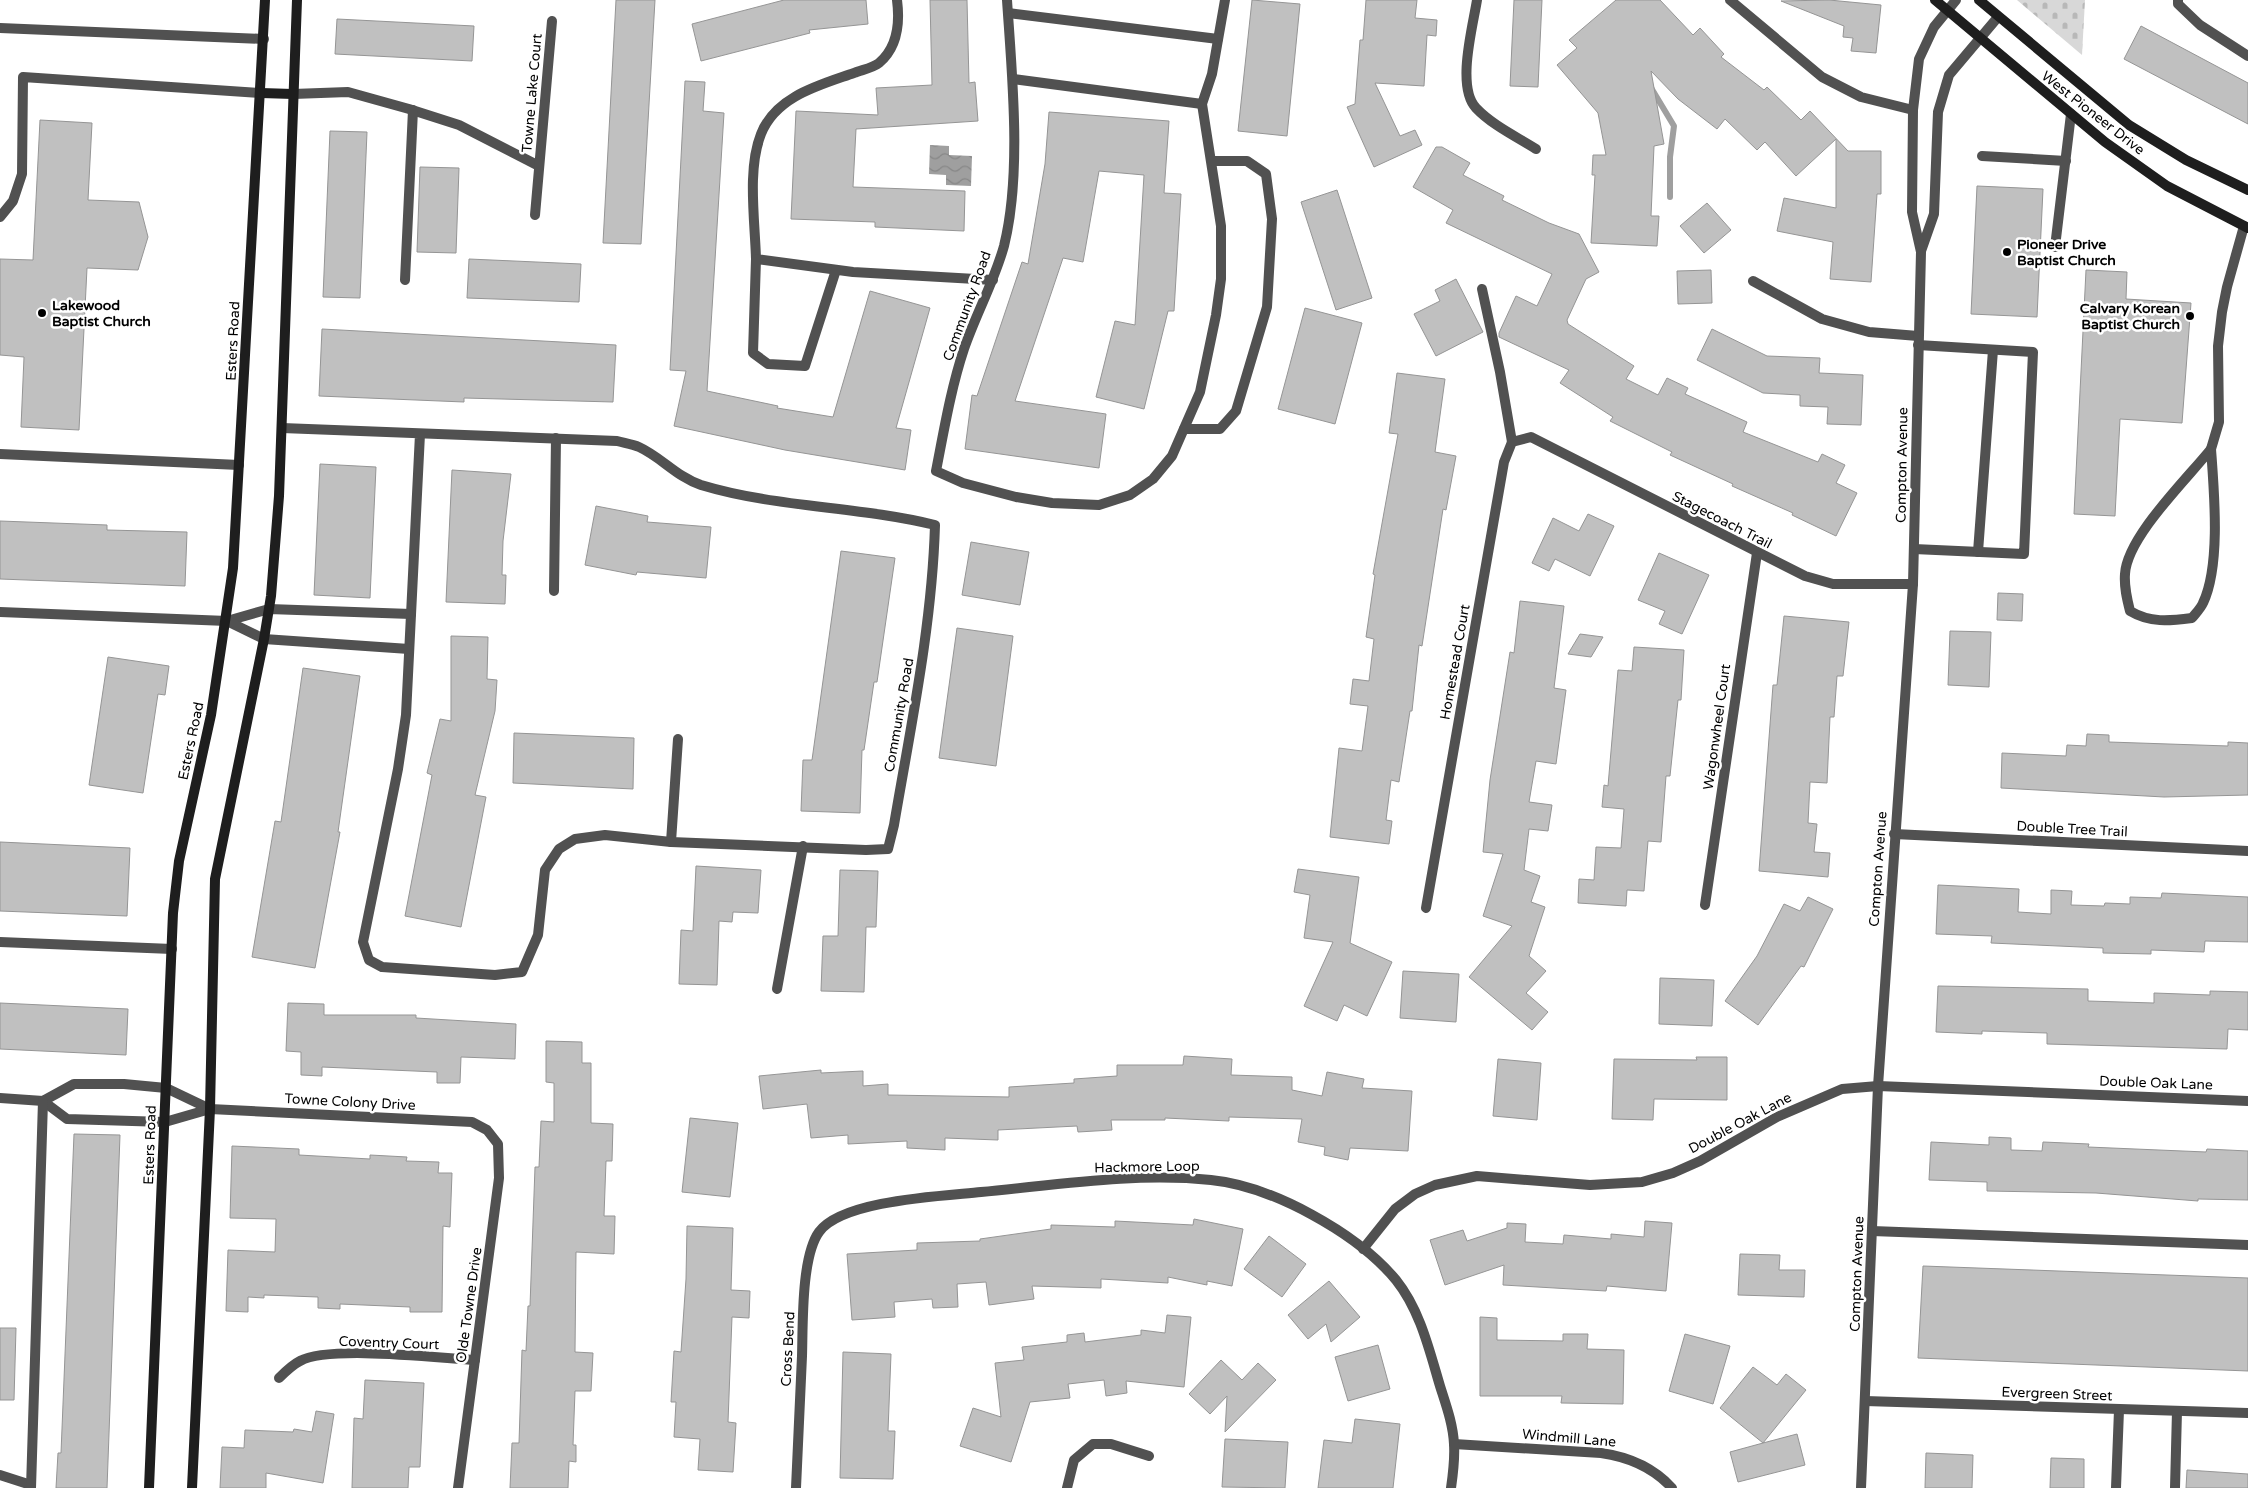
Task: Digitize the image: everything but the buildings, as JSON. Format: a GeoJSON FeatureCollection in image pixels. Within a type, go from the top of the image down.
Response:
{"type":"FeatureCollection","features":[{"type":"Feature","properties":{"kind":"main road","name":"Esters Road"},"geometry":{"type":"LineString","coordinates":[[149,1488],[173,913],[179,860],[211,715],[227,621],[233,568],[265,0]]}},
{"type":"Feature","properties":{"kind":"main road"},"geometry":{"type":"LineString","coordinates":[[192,1488],[210,1110],[215,879],[269,609],[279,496],[298,0]]}},
{"type":"Feature","properties":{"kind":"main road","name":"West Pioneer Drive"},"geometry":{"type":"LineString","coordinates":[[1935,0],[2105,142],[2167,186],[2246,227]]}},
{"type":"Feature","properties":{"kind":"main road","name":"West Pioneer Drive"},"geometry":{"type":"LineString","coordinates":[[1979,0],[2129,124],[2186,160],[2248,190]]}},
{"type":"Feature","properties":{"kind":"main road"},"geometry":{"type":"LineString","coordinates":[[261,93],[293,94]]}},
{"type":"Feature","properties":{"kind":"street"},"geometry":{"type":"LineString","coordinates":[[836,270],[805,366],[768,364],[753,353],[756,259],[754,164],[761,133],[777,111],[792,98],[807,90],[878,64],[892,48],[899,29],[897,0]]}},
{"type":"Feature","properties":{"kind":"street","name":"Community Road"},"geometry":{"type":"LineString","coordinates":[[1007,0],[1012,78],[1013,174],[1010,208],[1004,245],[993,280],[964,347],[952,391],[936,471],[963,483],[1016,496],[1052,503],[1099,505],[1130,494],[1153,479],[1172,456],[1184,429]]}},
{"type":"Feature","properties":{"kind":"street"},"geometry":{"type":"LineString","coordinates":[[1212,161],[1247,161],[1266,174],[1272,219],[1267,307],[1236,411],[1220,429],[1184,429],[1200,392],[1216,316],[1221,278],[1221,226],[1202,104],[1218,39],[1225,0]]}},
{"type":"Feature","properties":{"kind":"street"},"geometry":{"type":"LineString","coordinates":[[1477,0],[1466,74],[1468,93],[1474,107],[1536,149]]}},
{"type":"Feature","properties":{"kind":"street"},"geometry":{"type":"LineString","coordinates":[[1730,0],[1822,77],[1861,97],[1913,110]]}},
{"type":"Feature","properties":{"kind":"street","name":"Compton Avenue"},"geometry":{"type":"LineString","coordinates":[[1861,1488],[1878,1086],[1894,834],[1913,584],[1921,252],[1912,212],[1913,110],[1919,59],[1929,35],[1956,0]]}},
{"type":"Feature","properties":{"kind":"street"},"geometry":{"type":"LineString","coordinates":[[2178,0],[2178,4],[2200,25],[2248,56]]}},
{"type":"Feature","properties":{"kind":"street"},"geometry":{"type":"LineString","coordinates":[[1008,13],[1218,39]]}},
{"type":"Feature","properties":{"kind":"street","name":"Compton Avenue"},"geometry":{"type":"LineString","coordinates":[[1921,252],[1934,214],[1938,112],[1949,75],[1998,17]]}},
{"type":"Feature","properties":{"kind":"street","name":"Towne Lake Court"},"geometry":{"type":"LineString","coordinates":[[535,215],[552,21]]}},
{"type":"Feature","properties":{"kind":"street"},"geometry":{"type":"LineString","coordinates":[[0,28],[264,39]]}},
{"type":"Feature","properties":{"kind":"street"},"geometry":{"type":"LineString","coordinates":[[0,217],[13,201],[22,174],[23,77],[261,93]]}},
{"type":"Feature","properties":{"kind":"street"},"geometry":{"type":"LineString","coordinates":[[1012,78],[1202,104]]}},
{"type":"Feature","properties":{"kind":"street","name":"Towne Lake Court"},"geometry":{"type":"LineString","coordinates":[[293,94],[348,92],[413,110],[459,125],[539,166]]}},
{"type":"Feature","properties":{"kind":"street"},"geometry":{"type":"LineString","coordinates":[[405,280],[413,110]]}},
{"type":"Feature","properties":{"kind":"street"},"geometry":{"type":"LineString","coordinates":[[2055,247],[2071,114]]}},
{"type":"Feature","properties":{"kind":"street"},"geometry":{"type":"LineString","coordinates":[[1982,156],[2066,161]]}},
{"type":"Feature","properties":{"kind":"street"},"geometry":{"type":"LineString","coordinates":[[2211,449],[2140,534],[2129,555],[2125,572],[2125,590],[2130,611],[2144,619],[2168,621],[2192,618],[2203,605],[2210,586],[2214,541],[2211,449],[2219,422],[2218,346],[2226,287],[2246,227]]}},
{"type":"Feature","properties":{"kind":"street"},"geometry":{"type":"LineString","coordinates":[[756,259],[836,270],[993,280]]}},
{"type":"Feature","properties":{"kind":"street"},"geometry":{"type":"LineString","coordinates":[[1753,281],[1822,319],[1869,332],[1993,350],[2033,352],[2024,554],[1914,549]]}},
{"type":"Feature","properties":{"kind":"street"},"geometry":{"type":"LineString","coordinates":[[1482,289],[1500,372],[1512,442]]}},
{"type":"Feature","properties":{"kind":"street"},"geometry":{"type":"LineString","coordinates":[[1978,552],[1993,350]]}},
{"type":"Feature","properties":{"kind":"street"},"geometry":{"type":"LineString","coordinates":[[282,428],[556,438],[554,591]]}},
{"type":"Feature","properties":{"kind":"street"},"geometry":{"type":"LineString","coordinates":[[420,434],[406,715],[398,769],[363,942],[369,960],[382,968],[495,975],[522,972],[538,935],[546,870],[559,849],[575,839],[604,835],[671,842],[803,846],[777,989]]}},
{"type":"Feature","properties":{"kind":"street","name":"Stagecoach Trail"},"geometry":{"type":"LineString","coordinates":[[1512,442],[1531,437],[1805,576],[1833,584],[1913,584]]}},
{"type":"Feature","properties":{"kind":"street","name":"Community Road"},"geometry":{"type":"LineString","coordinates":[[556,438],[617,441],[638,446],[670,468],[699,484],[748,496],[832,510],[902,517],[935,525],[934,568],[928,624],[894,825],[888,849],[866,850],[803,846]]}},
{"type":"Feature","properties":{"kind":"street","name":"Homestead Court"},"geometry":{"type":"LineString","coordinates":[[1426,908],[1504,462],[1512,442]]}},
{"type":"Feature","properties":{"kind":"street"},"geometry":{"type":"LineString","coordinates":[[0,454],[240,465]]}},
{"type":"Feature","properties":{"kind":"street","name":"Wagonwheel Court"},"geometry":{"type":"LineString","coordinates":[[1705,905],[1757,553]]}},
{"type":"Feature","properties":{"kind":"street"},"geometry":{"type":"LineString","coordinates":[[0,612],[227,621],[269,609],[411,614]]}},
{"type":"Feature","properties":{"kind":"street"},"geometry":{"type":"LineString","coordinates":[[227,621],[264,639],[409,649]]}},
{"type":"Feature","properties":{"kind":"street"},"geometry":{"type":"LineString","coordinates":[[671,842],[678,739]]}},
{"type":"Feature","properties":{"kind":"street","name":"Double Tree Trail"},"geometry":{"type":"LineString","coordinates":[[1894,834],[2248,851]]}},
{"type":"Feature","properties":{"kind":"street"},"geometry":{"type":"LineString","coordinates":[[0,942],[172,949]]}},
{"type":"Feature","properties":{"kind":"street"},"geometry":{"type":"LineString","coordinates":[[0,1098],[43,1101],[74,1084],[124,1084],[166,1088]]}},
{"type":"Feature","properties":{"kind":"street","name":"Double Oak Lane"},"geometry":{"type":"LineString","coordinates":[[1363,1249],[1395,1209],[1415,1194],[1435,1185],[1477,1176],[1590,1185],[1642,1182],[1673,1173],[1700,1162],[1777,1117],[1842,1089],[1878,1086],[2248,1101]]}},
{"type":"Feature","properties":{"kind":"street","name":"Towne Colony Drive"},"geometry":{"type":"LineString","coordinates":[[166,1088],[210,1110]]}},
{"type":"Feature","properties":{"kind":"street"},"geometry":{"type":"LineString","coordinates":[[0,1475],[31,1486],[43,1101]]}},
{"type":"Feature","properties":{"kind":"street","name":"Towne Colony Drive"},"geometry":{"type":"LineString","coordinates":[[43,1101],[67,1120],[165,1122],[210,1110],[472,1122],[487,1130]]}},
{"type":"Feature","properties":{"kind":"street","name":"Olde Towne Drive"},"geometry":{"type":"LineString","coordinates":[[458,1488],[499,1178],[498,1144],[487,1130]]}},
{"type":"Feature","properties":{"kind":"street","name":"Hackmore Loop"},"geometry":{"type":"LineString","coordinates":[[834,1219],[867,1207],[911,1199],[1103,1181],[1162,1178],[1213,1180],[1255,1190],[1315,1216],[1363,1249],[1396,1280],[1422,1324],[1450,1418],[1454,1444],[1451,1488]]}},
{"type":"Feature","properties":{"kind":"street","name":"Cross Bend"},"geometry":{"type":"LineString","coordinates":[[796,1488],[805,1287],[811,1251],[819,1232],[834,1219]]}},
{"type":"Feature","properties":{"kind":"street"},"geometry":{"type":"LineString","coordinates":[[1872,1231],[2248,1245]]}},
{"type":"Feature","properties":{"kind":"street","name":"Coventry Court"},"geometry":{"type":"LineString","coordinates":[[279,1378],[300,1360],[322,1355],[353,1353],[475,1360]]}},
{"type":"Feature","properties":{"kind":"street","name":"Evergreen Street"},"geometry":{"type":"LineString","coordinates":[[1865,1401],[2119,1410],[2248,1412]]}},
{"type":"Feature","properties":{"kind":"street"},"geometry":{"type":"LineString","coordinates":[[2116,1488],[2119,1410]]}},
{"type":"Feature","properties":{"kind":"street"},"geometry":{"type":"LineString","coordinates":[[2175,1488],[2177,1411]]}},
{"type":"Feature","properties":{"kind":"street"},"geometry":{"type":"LineString","coordinates":[[1067,1488],[1074,1460],[1094,1444],[1111,1444],[1150,1456]]}},
{"type":"Feature","properties":{"kind":"street","name":"Windmill Lane"},"geometry":{"type":"LineString","coordinates":[[1454,1444],[1622,1456],[1637,1462],[1660,1476],[1672,1488]]}},
{"type":"Feature","properties":{"kind":"green space"},"geometry":{"type":"Polygon","coordinates":[[[2017,0],[2085,0],[2082,55],[2017,0]]]}},
{"type":"Feature","properties":{"kind":"water"},"geometry":{"type":"Polygon","coordinates":[[[930,145],[949,146],[949,155],[972,156],[971,186],[946,185],[946,175],[929,174],[930,145]]]}},
{"type":"Feature","properties":{"kind":"waterway"},"geometry":{"type":"LineString","coordinates":[[1650,86],[1674,126],[1670,157],[1670,197]]}},
{"type":"Feature","properties":{"kind":"place","name":"Pioneer Drive Baptist Church"},"geometry":{"type":"Point","coordinates":[2007,252]}},
{"type":"Feature","properties":{"kind":"place","name":"Lakewood Baptist Church"},"geometry":{"type":"Point","coordinates":[42,313]}},
{"type":"Feature","properties":{"kind":"place","name":"Calvary Korean Baptist Church"},"geometry":{"type":"Point","coordinates":[2190,316]}}]}
